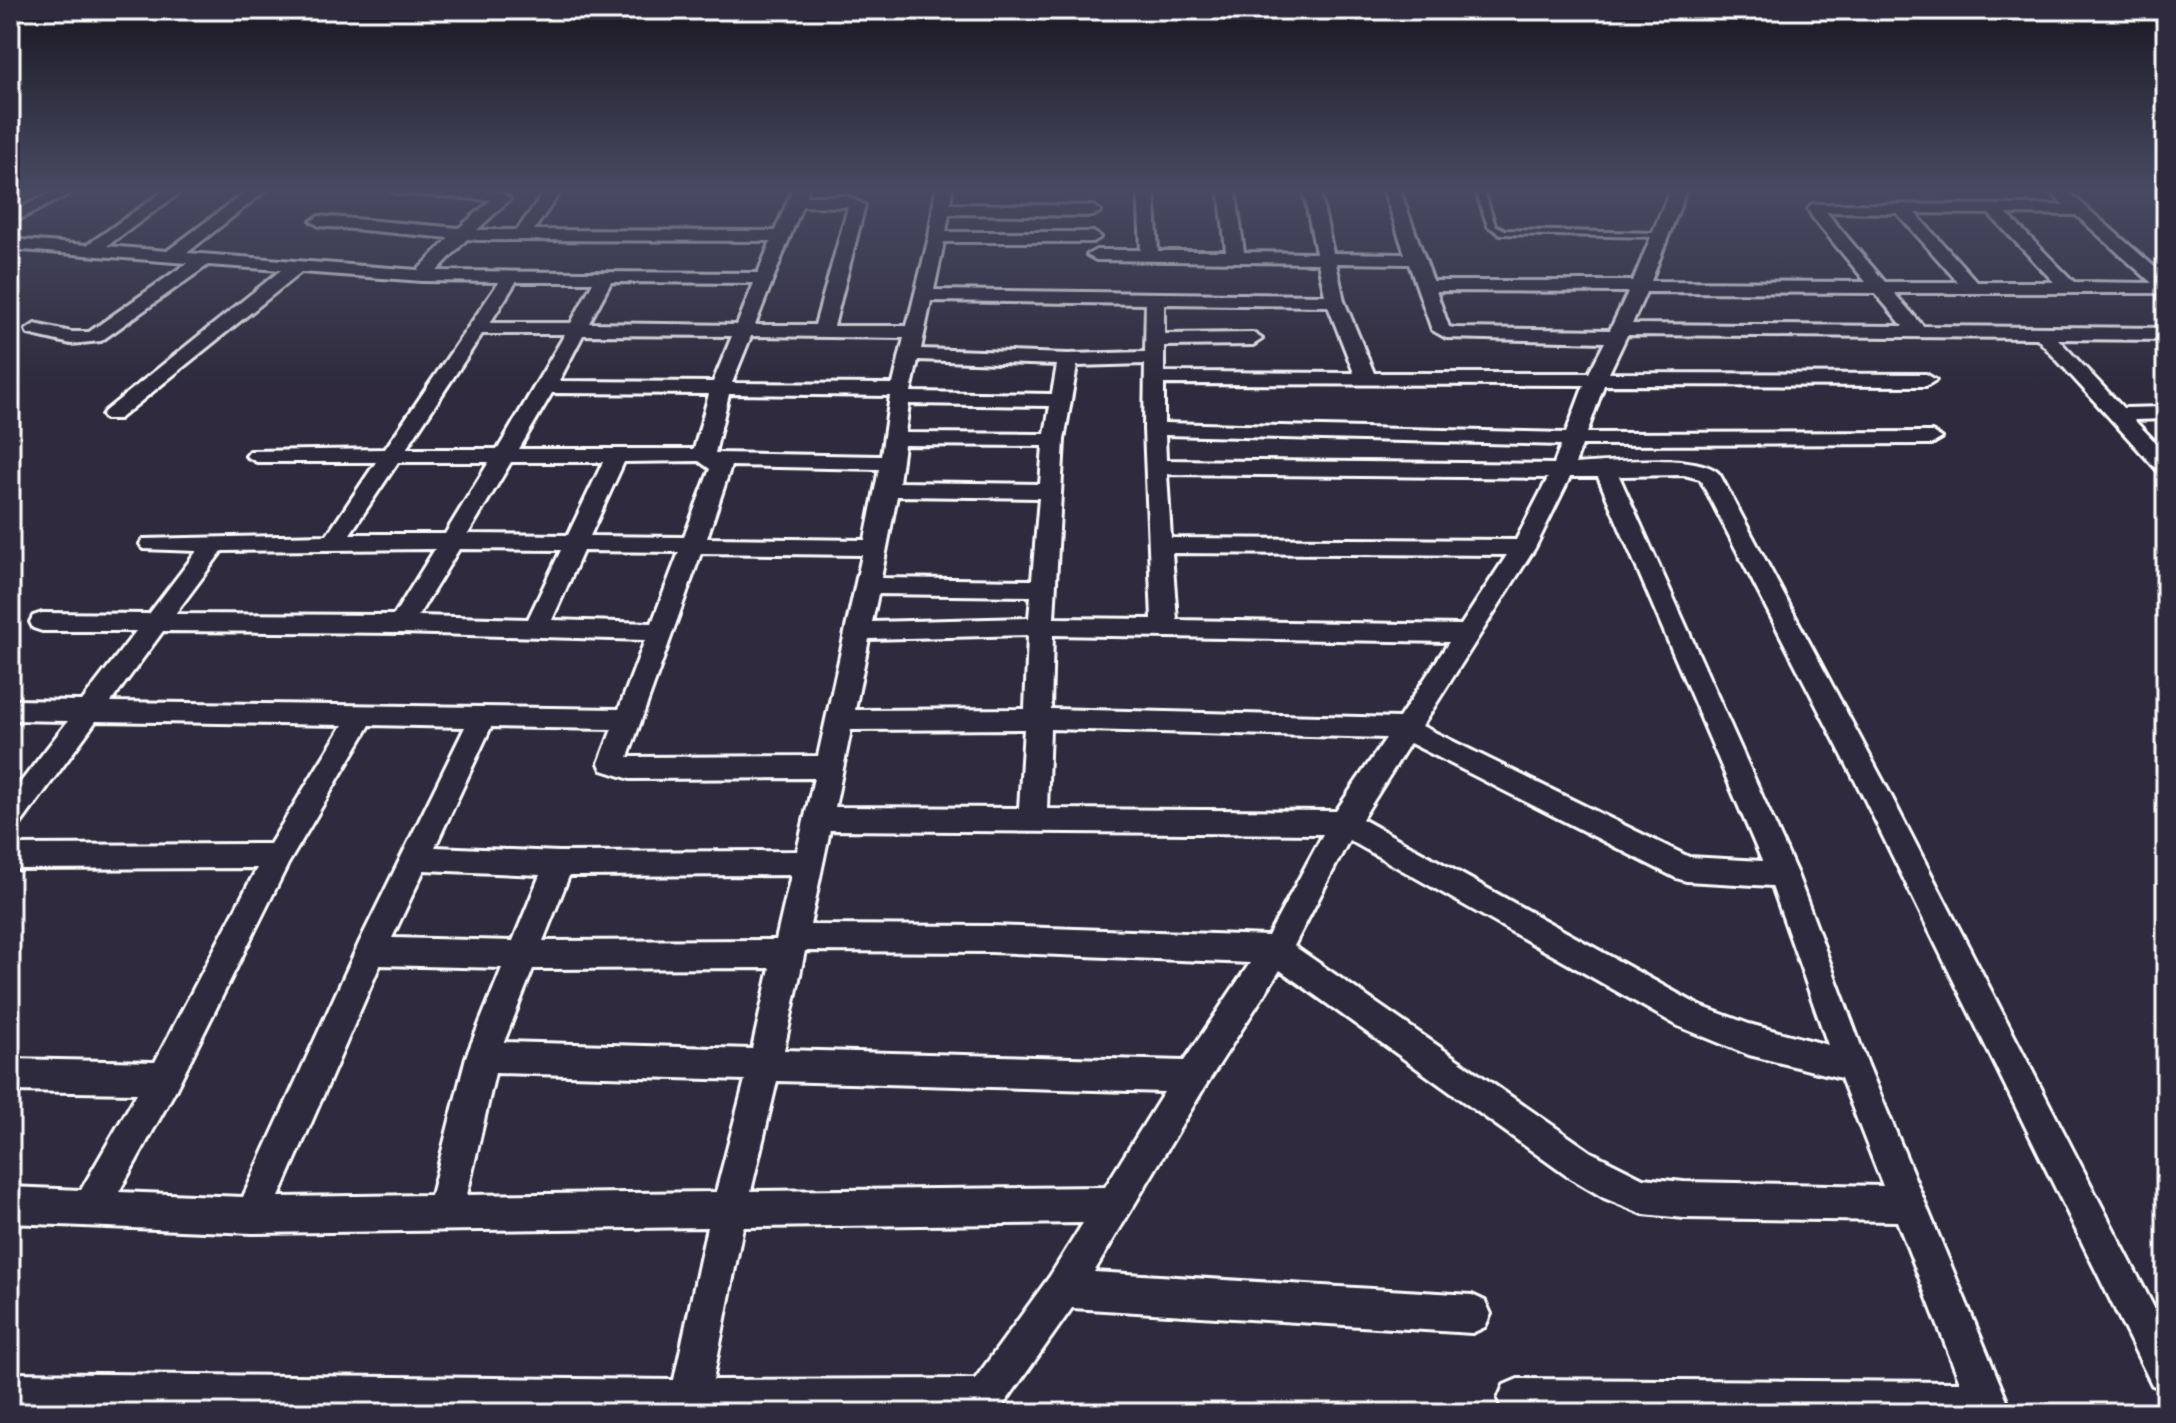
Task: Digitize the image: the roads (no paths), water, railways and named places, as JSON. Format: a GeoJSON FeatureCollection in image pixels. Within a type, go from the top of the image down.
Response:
{"type":"FeatureCollection","features":[{"type":"Feature","properties":{"kind":"street"},"geometry":{"type":"LineString","coordinates":[[120,254],[422,276],[765,278]]}},
{"type":"Feature","properties":{"kind":"street"},"geometry":{"type":"LineString","coordinates":[[169,258],[174,254]]}},
{"type":"Feature","properties":{"kind":"street"},"geometry":{"type":"LineString","coordinates":[[422,276],[443,254]]}},
{"type":"Feature","properties":{"kind":"street"},"geometry":{"type":"LineString","coordinates":[[707,457],[720,389],[775,254]]}},
{"type":"Feature","properties":{"kind":"street"},"geometry":{"type":"LineString","coordinates":[[823,331],[844,254]]}},
{"type":"Feature","properties":{"kind":"street"},"geometry":{"type":"LineString","coordinates":[[688,1407],[729,1210],[810,863],[859,631],[901,394],[932,254]]}},
{"type":"Feature","properties":{"kind":"street"},"geometry":{"type":"LineString","coordinates":[[1141,254],[1236,259],[1414,259]]}},
{"type":"Feature","properties":{"kind":"street"},"geometry":{"type":"LineString","coordinates":[[1235,254],[1236,259]]}},
{"type":"Feature","properties":{"kind":"street"},"geometry":{"type":"LineString","coordinates":[[1326,254],[1335,301],[1366,378]]}},
{"type":"Feature","properties":{"kind":"street"},"geometry":{"type":"LineString","coordinates":[[1413,254],[1437,327],[1446,333],[1917,331],[2166,334]]}},
{"type":"Feature","properties":{"kind":"street"},"geometry":{"type":"LineString","coordinates":[[10,1392],[688,1407],[980,1406],[1063,1289],[1192,1077],[1276,950],[1344,823],[1403,728],[1524,548],[1562,471],[1597,378],[1652,254]]}},
{"type":"Feature","properties":{"kind":"street"},"geometry":{"type":"LineString","coordinates":[[1854,254],[1917,331]]}},
{"type":"Feature","properties":{"kind":"street"},"geometry":{"type":"LineString","coordinates":[[1943,254],[1972,287]]}},
{"type":"Feature","properties":{"kind":"street"},"geometry":{"type":"LineString","coordinates":[[2035,254],[2068,287]]}},
{"type":"Feature","properties":{"kind":"street"},"geometry":{"type":"LineString","coordinates":[[2130,254],[2166,287]]}},
{"type":"Feature","properties":{"kind":"street"},"geometry":{"type":"LineString","coordinates":[[35,330],[71,338],[94,337],[203,260]]}},
{"type":"Feature","properties":{"kind":"street"},"geometry":{"type":"LineString","coordinates":[[112,415],[296,267]]}},
{"type":"Feature","properties":{"kind":"street"},"geometry":{"type":"LineString","coordinates":[[332,544],[510,278]]}},
{"type":"Feature","properties":{"kind":"street"},"geometry":{"type":"LineString","coordinates":[[401,624],[546,387],[604,278]]}},
{"type":"Feature","properties":{"kind":"street"},"geometry":{"type":"LineString","coordinates":[[1423,286],[2166,287]]}},
{"type":"Feature","properties":{"kind":"street"},"geometry":{"type":"LineString","coordinates":[[922,295],[1335,301]]}},
{"type":"Feature","properties":{"kind":"street"},"geometry":{"type":"LineString","coordinates":[[1155,299],[1154,429],[1165,628]]}},
{"type":"Feature","properties":{"kind":"street"},"geometry":{"type":"LineString","coordinates":[[1242,301],[1259,359]]}},
{"type":"Feature","properties":{"kind":"street"},"geometry":{"type":"LineString","coordinates":[[477,328],[823,331],[1068,360],[1259,359],[1366,378],[1926,380]]}},
{"type":"Feature","properties":{"kind":"street"},"geometry":{"type":"LineString","coordinates":[[2042,333],[2162,458]]}},
{"type":"Feature","properties":{"kind":"street"},"geometry":{"type":"LineString","coordinates":[[1155,359],[1259,359]]}},
{"type":"Feature","properties":{"kind":"street"},"geometry":{"type":"LineString","coordinates":[[1033,818],[1043,588],[1054,440],[1068,360]]}},
{"type":"Feature","properties":{"kind":"street"},"geometry":{"type":"LineString","coordinates":[[546,387],[720,389],[1060,400]]}},
{"type":"Feature","properties":{"kind":"street"},"geometry":{"type":"LineString","coordinates":[[2117,414],[2166,413]]}},
{"type":"Feature","properties":{"kind":"street"},"geometry":{"type":"LineString","coordinates":[[1154,429],[1573,439],[1932,438]]}},
{"type":"Feature","properties":{"kind":"street"},"geometry":{"type":"LineString","coordinates":[[891,464],[1054,440]]}},
{"type":"Feature","properties":{"kind":"street"},"geometry":{"type":"LineString","coordinates":[[257,456],[707,457],[891,464],[1052,491]]}},
{"type":"Feature","properties":{"kind":"street"},"geometry":{"type":"LineString","coordinates":[[536,628],[616,456]]}},
{"type":"Feature","properties":{"kind":"street"},"geometry":{"type":"LineString","coordinates":[[707,457],[719,463],[721,469],[612,763],[616,767],[828,767]]}},
{"type":"Feature","properties":{"kind":"street"},"geometry":{"type":"LineString","coordinates":[[1158,467],[1562,471],[1684,468],[1702,470],[1709,475],[1878,798],[2166,1371]]}},
{"type":"Feature","properties":{"kind":"street"},"geometry":{"type":"LineString","coordinates":[[1518,1399],[1990,1408],[1852,1065],[1782,874],[1606,470]]}},
{"type":"Feature","properties":{"kind":"street"},"geometry":{"type":"LineString","coordinates":[[151,544],[453,541],[875,548]]}},
{"type":"Feature","properties":{"kind":"street"},"geometry":{"type":"LineString","coordinates":[[10,817],[214,545]]}},
{"type":"Feature","properties":{"kind":"street"},"geometry":{"type":"LineString","coordinates":[[1161,545],[1524,548]]}},
{"type":"Feature","properties":{"kind":"street"},"geometry":{"type":"LineString","coordinates":[[867,586],[1043,588]]}},
{"type":"Feature","properties":{"kind":"street"},"geometry":{"type":"LineString","coordinates":[[42,622],[401,624],[661,632]]}},
{"type":"Feature","properties":{"kind":"street"},"geometry":{"type":"LineString","coordinates":[[859,631],[1041,626],[1468,634]]}},
{"type":"Feature","properties":{"kind":"street"},"geometry":{"type":"LineString","coordinates":[[10,710],[626,719]]}},
{"type":"Feature","properties":{"kind":"street"},"geometry":{"type":"LineString","coordinates":[[91,1207],[164,1078],[278,856],[361,717]]}},
{"type":"Feature","properties":{"kind":"street"},"geometry":{"type":"LineString","coordinates":[[253,1215],[371,951],[482,719]]}},
{"type":"Feature","properties":{"kind":"street"},"geometry":{"type":"LineString","coordinates":[[840,720],[1036,719],[1403,728],[1675,864],[1708,872],[1782,874]]}},
{"type":"Feature","properties":{"kind":"street"},"geometry":{"type":"LineString","coordinates":[[10,779],[39,779]]}},
{"type":"Feature","properties":{"kind":"street"},"geometry":{"type":"LineString","coordinates":[[818,818],[1344,823],[1703,1023],[1777,1051],[1852,1065]]}},
{"type":"Feature","properties":{"kind":"street"},"geometry":{"type":"LineString","coordinates":[[10,857],[278,856]]}},
{"type":"Feature","properties":{"kind":"street"},"geometry":{"type":"LineString","coordinates":[[417,858],[559,864],[810,863]]}},
{"type":"Feature","properties":{"kind":"street"},"geometry":{"type":"LineString","coordinates":[[445,1211],[482,1057],[559,864]]}},
{"type":"Feature","properties":{"kind":"street"},"geometry":{"type":"LineString","coordinates":[[371,951],[525,955],[991,939],[1276,950],[1579,1164],[1616,1186],[1643,1196],[1684,1200],[1908,1204]]}},
{"type":"Feature","properties":{"kind":"street"},"geometry":{"type":"LineString","coordinates":[[482,1057],[1192,1077]]}},
{"type":"Feature","properties":{"kind":"street"},"geometry":{"type":"LineString","coordinates":[[10,1075],[164,1078]]}},
{"type":"Feature","properties":{"kind":"street"},"geometry":{"type":"LineString","coordinates":[[10,1205],[253,1215],[1112,1205]]}},
{"type":"Feature","properties":{"kind":"street"},"geometry":{"type":"LineString","coordinates":[[1063,1289],[1472,1314]]}}]}
